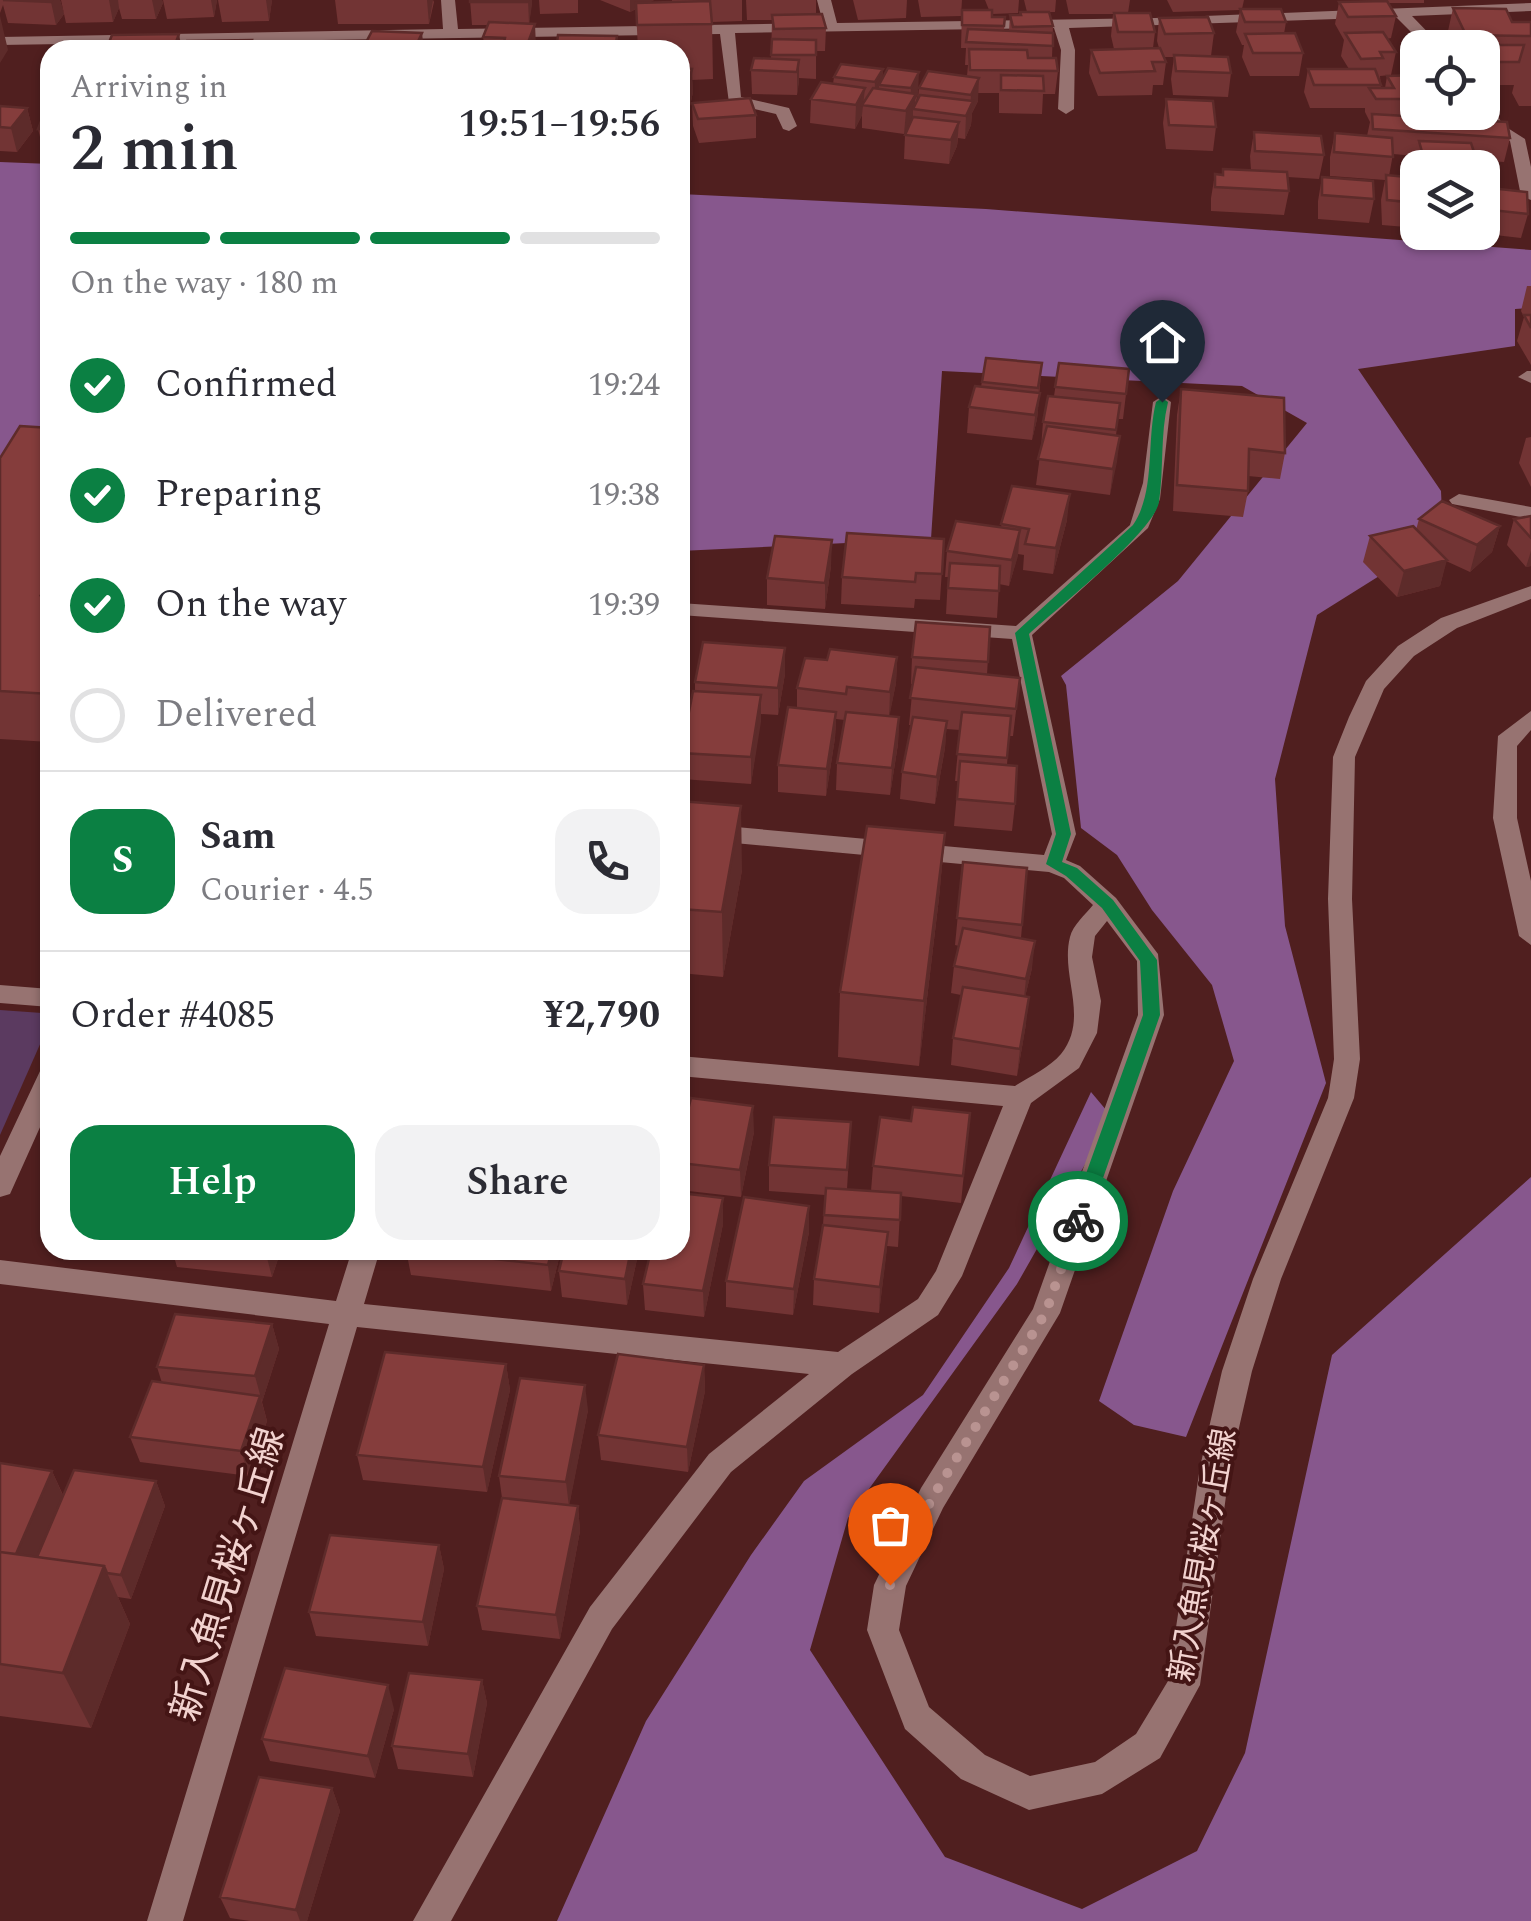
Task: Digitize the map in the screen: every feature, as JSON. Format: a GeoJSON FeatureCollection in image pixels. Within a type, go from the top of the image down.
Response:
{"type":"FeatureCollection","features":[{"type":"Feature","properties":{"kind":"street"},"geometry":{"type":"LineString","coordinates":[[448,0],[452,34]]}},
{"type":"Feature","properties":{"kind":"street"},"geometry":{"type":"LineString","coordinates":[[824,0],[831,26]]}},
{"type":"Feature","properties":{"kind":"street"},"geometry":{"type":"LineString","coordinates":[[1142,0],[1155,22]]}},
{"type":"Feature","properties":{"kind":"street"},"geometry":{"type":"LineString","coordinates":[[331,40],[452,34],[1155,22],[1518,5]]}},
{"type":"Feature","properties":{"kind":"street"},"geometry":{"type":"LineString","coordinates":[[1400,12],[1418,30]]}},
{"type":"Feature","properties":{"kind":"street"},"geometry":{"type":"LineString","coordinates":[[1060,23],[1068,50],[1066,109]]}},
{"type":"Feature","properties":{"kind":"street"},"geometry":{"type":"LineString","coordinates":[[727,29],[734,100],[783,111],[789,126]]}},
{"type":"Feature","properties":{"kind":"street"},"geometry":{"type":"LineString","coordinates":[[0,40],[40,42]]}},
{"type":"Feature","properties":{"kind":"street"},"geometry":{"type":"LineString","coordinates":[[1500,129],[1517,140],[1530,196]]}},
{"type":"Feature","properties":{"kind":"street"},"geometry":{"type":"LineString","coordinates":[[690,611],[1022,633],[1138,528],[1152,506],[1155,430],[1162,402]]}},
{"type":"Feature","properties":{"kind":"street"},"geometry":{"type":"LineString","coordinates":[[1459,500],[1531,512]]}},
{"type":"Feature","properties":{"kind":"street","name":"新入魚見桜ヶ丘線"},"geometry":{"type":"LineString","coordinates":[[690,831],[1054,864],[1072,872],[1107,904],[1148,960],[1151,1015],[1046,1312],[932,1498],[890,1585],[883,1630],[917,1718],[974,1767],[1029,1793],[1102,1777],[1148,1746],[1184,1685],[1215,1467],[1237,1371],[1267,1279],[1341,1098],[1348,1059],[1340,899],[1344,757],[1374,686],[1406,651],[1449,623],[1531,592]]}},
{"type":"Feature","properties":{"kind":"street"},"geometry":{"type":"LineString","coordinates":[[1022,633],[1064,834],[1054,864]]}},
{"type":"Feature","properties":{"kind":"street"},"geometry":{"type":"LineString","coordinates":[[1531,718],[1509,736],[1506,746],[1505,818],[1531,936]]}},
{"type":"Feature","properties":{"kind":"street"},"geometry":{"type":"LineString","coordinates":[[431,1921],[601,1618],[720,1462],[842,1365],[928,1307],[948,1276],[1020,1097],[1070,1061],[1084,1033],[1088,1001],[1080,957],[1083,934],[1107,904]]}},
{"type":"Feature","properties":{"kind":"street"},"geometry":{"type":"LineString","coordinates":[[0,994],[40,997]]}},
{"type":"Feature","properties":{"kind":"street"},"geometry":{"type":"LineString","coordinates":[[690,1067],[1020,1097]]}},
{"type":"Feature","properties":{"kind":"street"},"geometry":{"type":"LineString","coordinates":[[0,1186],[40,1098]]}},
{"type":"Feature","properties":{"kind":"street","name":"新入魚見桜ヶ丘線"},"geometry":{"type":"LineString","coordinates":[[165,1921],[363,1260]]}},
{"type":"Feature","properties":{"kind":"street"},"geometry":{"type":"LineString","coordinates":[[0,1272],[347,1314],[842,1365]]}},
{"type":"Feature","properties":{"kind":"shaded area"},"geometry":{"type":"Polygon","coordinates":[[[0,162],[40,164],[40,467],[0,459],[0,162]]]}},
{"type":"Feature","properties":{"kind":"shaded area"},"geometry":{"type":"Polygon","coordinates":[[[690,194],[986,209],[1400,240],[1400,250],[1531,250],[1531,308],[1515,309],[1515,346],[1358,369],[1441,491],[1443,536],[1317,615],[1275,779],[1285,926],[1326,1083],[1186,1437],[1134,1425],[1099,1401],[1173,1191],[1234,1061],[1212,985],[1152,910],[1117,855],[1081,828],[1066,685],[1061,676],[1178,581],[1307,423],[1242,386],[942,371],[931,539],[690,551],[690,194]]]}},
{"type":"Feature","properties":{"kind":"shaded area"},"geometry":{"type":"Polygon","coordinates":[[[0,1010],[40,1013],[40,1044],[0,1135],[0,1010]]]}},
{"type":"Feature","properties":{"kind":"shaded area"},"geometry":{"type":"Polygon","coordinates":[[[1091,1092],[1112,1117],[1017,1284],[848,1518],[810,1650],[945,1857],[1082,1909],[1197,1851],[1245,1753],[1332,1355],[1531,1177],[1531,1921],[557,1921],[646,1721],[751,1555],[804,1481],[923,1395],[1009,1268],[1091,1092]]]}},
{"type":"Feature","properties":{"kind":"building"},"geometry":{"type":"Polygon","coordinates":[[[470,0],[528,0],[470,2],[470,0]]]}},
{"type":"Feature","properties":{"kind":"building"},"geometry":{"type":"Polygon","coordinates":[[[710,1],[712,24],[637,25],[636,3],[710,1]]]}},
{"type":"Feature","properties":{"kind":"building"},"geometry":{"type":"Polygon","coordinates":[[[1387,1],[1396,16],[1348,17],[1339,2],[1387,1]]]}},
{"type":"Feature","properties":{"kind":"building"},"geometry":{"type":"Polygon","coordinates":[[[1453,8],[1506,9],[1512,22],[1531,22],[1531,36],[1500,36],[1500,30],[1464,30],[1453,8]]]}},
{"type":"Feature","properties":{"kind":"building"},"geometry":{"type":"Polygon","coordinates":[[[1240,9],[1281,9],[1286,22],[1245,22],[1240,9]]]}},
{"type":"Feature","properties":{"kind":"building"},"geometry":{"type":"Polygon","coordinates":[[[962,10],[992,10],[992,17],[1005,17],[1004,26],[962,25],[962,10]]]}},
{"type":"Feature","properties":{"kind":"building"},"geometry":{"type":"Polygon","coordinates":[[[1020,12],[1049,12],[1053,26],[1013,27],[1010,15],[1021,15],[1020,12]]]}},
{"type":"Feature","properties":{"kind":"building"},"geometry":{"type":"Polygon","coordinates":[[[1114,13],[1150,13],[1155,32],[1118,32],[1114,13]]]}},
{"type":"Feature","properties":{"kind":"building"},"geometry":{"type":"Polygon","coordinates":[[[822,14],[826,28],[774,29],[772,15],[822,14]]]}},
{"type":"Feature","properties":{"kind":"building"},"geometry":{"type":"Polygon","coordinates":[[[1208,17],[1214,33],[1165,34],[1159,18],[1208,17]]]}},
{"type":"Feature","properties":{"kind":"building"},"geometry":{"type":"Polygon","coordinates":[[[489,22],[535,24],[529,40],[483,37],[489,22]]]}},
{"type":"Feature","properties":{"kind":"building"},"geometry":{"type":"Polygon","coordinates":[[[968,29],[1053,33],[1053,46],[966,42],[968,29]]]}},
{"type":"Feature","properties":{"kind":"building"},"geometry":{"type":"Polygon","coordinates":[[[372,31],[422,33],[419,40],[367,40],[372,31]]]}},
{"type":"Feature","properties":{"kind":"building"},"geometry":{"type":"Polygon","coordinates":[[[1383,32],[1396,52],[1380,52],[1383,58],[1361,59],[1345,33],[1383,32]]]}},
{"type":"Feature","properties":{"kind":"building"},"geometry":{"type":"Polygon","coordinates":[[[1295,33],[1303,53],[1253,53],[1245,34],[1295,33]]]}},
{"type":"Feature","properties":{"kind":"building"},"geometry":{"type":"Polygon","coordinates":[[[179,34],[177,40],[110,40],[112,35],[179,34]]]}},
{"type":"Feature","properties":{"kind":"building"},"geometry":{"type":"Polygon","coordinates":[[[558,35],[617,36],[616,40],[557,40],[558,35]]]}},
{"type":"Feature","properties":{"kind":"building"},"geometry":{"type":"Polygon","coordinates":[[[772,39],[816,40],[816,55],[771,55],[772,39]]]}},
{"type":"Feature","properties":{"kind":"building"},"geometry":{"type":"Polygon","coordinates":[[[1500,45],[1524,45],[1519,62],[1500,62],[1500,45]]]}},
{"type":"Feature","properties":{"kind":"building"},"geometry":{"type":"Polygon","coordinates":[[[1160,48],[1166,62],[1152,62],[1155,71],[1100,73],[1091,50],[1160,48]]]}},
{"type":"Feature","properties":{"kind":"building"},"geometry":{"type":"Polygon","coordinates":[[[969,49],[1027,50],[1028,58],[1056,58],[1058,71],[970,70],[969,49]]]}},
{"type":"Feature","properties":{"kind":"building"},"geometry":{"type":"Polygon","coordinates":[[[1174,55],[1228,57],[1231,73],[1176,71],[1174,55]]]}},
{"type":"Feature","properties":{"kind":"building"},"geometry":{"type":"Polygon","coordinates":[[[754,58],[799,60],[797,72],[751,70],[754,58]]]}},
{"type":"Feature","properties":{"kind":"building"},"geometry":{"type":"Polygon","coordinates":[[[841,64],[883,69],[875,82],[834,77],[841,64]]]}},
{"type":"Feature","properties":{"kind":"building"},"geometry":{"type":"Polygon","coordinates":[[[888,68],[919,72],[911,88],[879,85],[888,68]]]}},
{"type":"Feature","properties":{"kind":"building"},"geometry":{"type":"Polygon","coordinates":[[[1308,69],[1375,69],[1381,85],[1314,85],[1308,69]]]}},
{"type":"Feature","properties":{"kind":"building"},"geometry":{"type":"Polygon","coordinates":[[[928,71],[979,78],[971,95],[919,88],[928,71]]]}},
{"type":"Feature","properties":{"kind":"building"},"geometry":{"type":"Polygon","coordinates":[[[1001,75],[1043,76],[1044,91],[1001,90],[1001,75]]]}},
{"type":"Feature","properties":{"kind":"building"},"geometry":{"type":"Polygon","coordinates":[[[1387,76],[1400,76],[1400,99],[1376,99],[1369,88],[1394,88],[1387,76]]]}},
{"type":"Feature","properties":{"kind":"building"},"geometry":{"type":"Polygon","coordinates":[[[821,82],[865,88],[856,105],[811,99],[821,82]]]}},
{"type":"Feature","properties":{"kind":"building"},"geometry":{"type":"Polygon","coordinates":[[[873,88],[916,94],[906,111],[862,105],[873,88]]]}},
{"type":"Feature","properties":{"kind":"building"},"geometry":{"type":"Polygon","coordinates":[[[920,95],[973,101],[966,116],[913,109],[920,95]]]}},
{"type":"Feature","properties":{"kind":"building"},"geometry":{"type":"Polygon","coordinates":[[[750,98],[756,115],[698,119],[692,103],[750,98]]]}},
{"type":"Feature","properties":{"kind":"building"},"geometry":{"type":"Polygon","coordinates":[[[1166,99],[1213,101],[1216,127],[1169,125],[1166,99]]]}},
{"type":"Feature","properties":{"kind":"building"},"geometry":{"type":"Polygon","coordinates":[[[0,106],[27,108],[11,128],[0,127],[0,106]]]}},
{"type":"Feature","properties":{"kind":"building"},"geometry":{"type":"Polygon","coordinates":[[[1372,114],[1400,116],[1400,130],[1500,130],[1500,122],[1507,122],[1510,138],[1373,129],[1372,114]]]}},
{"type":"Feature","properties":{"kind":"building"},"geometry":{"type":"Polygon","coordinates":[[[913,117],[959,122],[951,140],[905,135],[913,117]]]}},
{"type":"Feature","properties":{"kind":"building"},"geometry":{"type":"Polygon","coordinates":[[[1254,132],[1321,136],[1324,155],[1255,151],[1254,132]]]}},
{"type":"Feature","properties":{"kind":"building"},"geometry":{"type":"Polygon","coordinates":[[[1335,133],[1392,138],[1393,157],[1334,152],[1335,133]]]}},
{"type":"Feature","properties":{"kind":"building"},"geometry":{"type":"Polygon","coordinates":[[[1419,141],[1471,143],[1473,150],[1422,150],[1419,141]]]}},
{"type":"Feature","properties":{"kind":"building"},"geometry":{"type":"Polygon","coordinates":[[[1223,169],[1287,172],[1289,191],[1215,187],[1215,174],[1223,175],[1223,169]]]}},
{"type":"Feature","properties":{"kind":"building"},"geometry":{"type":"Polygon","coordinates":[[[1386,175],[1400,176],[1400,201],[1387,200],[1386,175]]]}},
{"type":"Feature","properties":{"kind":"building"},"geometry":{"type":"Polygon","coordinates":[[[1322,177],[1373,181],[1374,199],[1322,195],[1322,177]]]}},
{"type":"Feature","properties":{"kind":"building"},"geometry":{"type":"Polygon","coordinates":[[[1500,189],[1527,192],[1528,214],[1500,211],[1500,189]]]}},
{"type":"Feature","properties":{"kind":"building"},"geometry":{"type":"Polygon","coordinates":[[[986,358],[1042,363],[1038,388],[982,382],[986,358]]]}},
{"type":"Feature","properties":{"kind":"building"},"geometry":{"type":"Polygon","coordinates":[[[1059,363],[1129,369],[1126,394],[1055,387],[1059,363]]]}},
{"type":"Feature","properties":{"kind":"building"},"geometry":{"type":"Polygon","coordinates":[[[975,386],[1040,393],[1035,415],[969,407],[975,386]]]}},
{"type":"Feature","properties":{"kind":"building"},"geometry":{"type":"Polygon","coordinates":[[[1181,389],[1284,398],[1285,453],[1249,449],[1248,491],[1177,485],[1181,389]]]}},
{"type":"Feature","properties":{"kind":"building"},"geometry":{"type":"Polygon","coordinates":[[[1048,396],[1120,403],[1116,430],[1043,422],[1048,396]]]}},
{"type":"Feature","properties":{"kind":"building"},"geometry":{"type":"Polygon","coordinates":[[[20,426],[40,427],[40,693],[0,691],[0,458],[20,426]]]}},
{"type":"Feature","properties":{"kind":"building"},"geometry":{"type":"Polygon","coordinates":[[[1047,426],[1120,436],[1113,469],[1038,459],[1047,426]]]}},
{"type":"Feature","properties":{"kind":"building"},"geometry":{"type":"Polygon","coordinates":[[[1012,486],[1070,494],[1056,548],[1025,544],[1029,529],[1001,524],[1012,486]]]}},
{"type":"Feature","properties":{"kind":"building"},"geometry":{"type":"Polygon","coordinates":[[[1442,501],[1500,526],[1477,545],[1419,519],[1442,501]]]}},
{"type":"Feature","properties":{"kind":"building"},"geometry":{"type":"Polygon","coordinates":[[[1531,516],[1531,538],[1514,519],[1531,516]]]}},
{"type":"Feature","properties":{"kind":"building"},"geometry":{"type":"Polygon","coordinates":[[[956,521],[1020,530],[1012,560],[947,551],[956,521]]]}},
{"type":"Feature","properties":{"kind":"building"},"geometry":{"type":"Polygon","coordinates":[[[1413,526],[1447,560],[1404,571],[1370,536],[1413,526]]]}},
{"type":"Feature","properties":{"kind":"building"},"geometry":{"type":"Polygon","coordinates":[[[847,533],[944,539],[942,574],[916,573],[915,582],[842,577],[847,533]]]}},
{"type":"Feature","properties":{"kind":"building"},"geometry":{"type":"Polygon","coordinates":[[[775,536],[832,540],[825,583],[767,578],[775,536]]]}},
{"type":"Feature","properties":{"kind":"building"},"geometry":{"type":"Polygon","coordinates":[[[950,563],[1000,566],[999,591],[948,588],[950,563]]]}},
{"type":"Feature","properties":{"kind":"building"},"geometry":{"type":"Polygon","coordinates":[[[916,622],[990,627],[988,662],[912,657],[916,622]]]}},
{"type":"Feature","properties":{"kind":"building"},"geometry":{"type":"Polygon","coordinates":[[[703,642],[785,648],[778,688],[695,682],[703,642]]]}},
{"type":"Feature","properties":{"kind":"building"},"geometry":{"type":"Polygon","coordinates":[[[830,649],[897,657],[890,692],[847,687],[846,694],[797,688],[805,658],[827,660],[830,649]]]}},
{"type":"Feature","properties":{"kind":"building"},"geometry":{"type":"Polygon","coordinates":[[[916,667],[1020,678],[1016,709],[910,698],[916,667]]]}},
{"type":"Feature","properties":{"kind":"building"},"geometry":{"type":"Polygon","coordinates":[[[693,691],[761,695],[751,757],[690,754],[693,691]]]}},
{"type":"Feature","properties":{"kind":"building"},"geometry":{"type":"Polygon","coordinates":[[[788,707],[836,712],[827,769],[778,765],[788,707]]]}},
{"type":"Feature","properties":{"kind":"building"},"geometry":{"type":"Polygon","coordinates":[[[846,712],[899,717],[892,768],[837,763],[846,712]]]}},
{"type":"Feature","properties":{"kind":"building"},"geometry":{"type":"Polygon","coordinates":[[[962,712],[1011,716],[1007,758],[957,754],[962,712]]]}},
{"type":"Feature","properties":{"kind":"building"},"geometry":{"type":"Polygon","coordinates":[[[913,717],[947,721],[937,777],[902,772],[913,717]]]}},
{"type":"Feature","properties":{"kind":"building"},"geometry":{"type":"Polygon","coordinates":[[[960,761],[1017,766],[1015,804],[957,799],[960,761]]]}},
{"type":"Feature","properties":{"kind":"building"},"geometry":{"type":"Polygon","coordinates":[[[690,802],[741,806],[722,912],[690,910],[690,802]]]}},
{"type":"Feature","properties":{"kind":"building"},"geometry":{"type":"Polygon","coordinates":[[[867,826],[945,833],[924,1001],[840,992],[867,826]]]}},
{"type":"Feature","properties":{"kind":"building"},"geometry":{"type":"Polygon","coordinates":[[[963,862],[1027,868],[1022,925],[957,918],[963,862]]]}},
{"type":"Feature","properties":{"kind":"building"},"geometry":{"type":"Polygon","coordinates":[[[963,928],[1035,941],[1026,979],[954,966],[963,928]]]}},
{"type":"Feature","properties":{"kind":"building"},"geometry":{"type":"Polygon","coordinates":[[[963,987],[1029,997],[1020,1049],[953,1038],[963,987]]]}},
{"type":"Feature","properties":{"kind":"building"},"geometry":{"type":"Polygon","coordinates":[[[691,1098],[753,1106],[740,1170],[690,1164],[691,1098]]]}},
{"type":"Feature","properties":{"kind":"building"},"geometry":{"type":"Polygon","coordinates":[[[913,1107],[970,1113],[963,1176],[873,1166],[880,1117],[911,1121],[913,1107]]]}},
{"type":"Feature","properties":{"kind":"building"},"geometry":{"type":"Polygon","coordinates":[[[774,1117],[851,1122],[847,1170],[769,1165],[774,1117]]]}},
{"type":"Feature","properties":{"kind":"building"},"geometry":{"type":"Polygon","coordinates":[[[826,1188],[901,1193],[900,1220],[824,1215],[826,1188]]]}},
{"type":"Feature","properties":{"kind":"building"},"geometry":{"type":"Polygon","coordinates":[[[690,1194],[723,1198],[703,1291],[643,1284],[649,1260],[690,1260],[690,1194]]]}},
{"type":"Feature","properties":{"kind":"building"},"geometry":{"type":"Polygon","coordinates":[[[744,1197],[809,1206],[794,1289],[726,1281],[744,1197]]]}},
{"type":"Feature","properties":{"kind":"building"},"geometry":{"type":"Polygon","coordinates":[[[823,1225],[888,1232],[880,1287],[814,1279],[823,1225]]]}},
{"type":"Feature","properties":{"kind":"building"},"geometry":{"type":"Polygon","coordinates":[[[504,1260],[549,1260],[548,1265],[504,1260]]]}},
{"type":"Feature","properties":{"kind":"building"},"geometry":{"type":"Polygon","coordinates":[[[562,1260],[629,1260],[625,1279],[559,1271],[562,1260]]]}},
{"type":"Feature","properties":{"kind":"building"},"geometry":{"type":"Polygon","coordinates":[[[175,1314],[272,1324],[255,1376],[157,1367],[175,1314]]]}},
{"type":"Feature","properties":{"kind":"building"},"geometry":{"type":"Polygon","coordinates":[[[385,1352],[506,1364],[483,1467],[357,1455],[385,1352]]]}},
{"type":"Feature","properties":{"kind":"building"},"geometry":{"type":"Polygon","coordinates":[[[618,1354],[704,1365],[687,1447],[598,1435],[618,1354]]]}},
{"type":"Feature","properties":{"kind":"building"},"geometry":{"type":"Polygon","coordinates":[[[520,1378],[585,1385],[566,1482],[499,1476],[520,1378]]]}},
{"type":"Feature","properties":{"kind":"building"},"geometry":{"type":"Polygon","coordinates":[[[152,1381],[260,1396],[241,1451],[130,1437],[152,1381]]]}},
{"type":"Feature","properties":{"kind":"building"},"geometry":{"type":"Polygon","coordinates":[[[0,1463],[52,1471],[16,1554],[0,1552],[0,1463]]]}},
{"type":"Feature","properties":{"kind":"building"},"geometry":{"type":"Polygon","coordinates":[[[74,1470],[156,1481],[121,1575],[107,1573],[104,1566],[37,1557],[74,1470]]]}},
{"type":"Feature","properties":{"kind":"building"},"geometry":{"type":"Polygon","coordinates":[[[502,1498],[578,1506],[556,1615],[477,1606],[502,1498]]]}},
{"type":"Feature","properties":{"kind":"building"},"geometry":{"type":"Polygon","coordinates":[[[330,1535],[439,1545],[423,1622],[309,1612],[330,1535]]]}},
{"type":"Feature","properties":{"kind":"building"},"geometry":{"type":"Polygon","coordinates":[[[0,1552],[104,1566],[63,1673],[0,1664],[0,1552]]]}},
{"type":"Feature","properties":{"kind":"building"},"geometry":{"type":"Polygon","coordinates":[[[285,1668],[388,1685],[368,1756],[262,1739],[285,1668]]]}},
{"type":"Feature","properties":{"kind":"building"},"geometry":{"type":"Polygon","coordinates":[[[409,1673],[482,1680],[468,1754],[392,1746],[409,1673]]]}},
{"type":"Feature","properties":{"kind":"building"},"geometry":{"type":"Polygon","coordinates":[[[259,1777],[332,1788],[296,1910],[220,1897],[259,1777]]]}},
{"type":"Feature","properties":{"kind":"way so far"},"geometry":{"type":"LineString","coordinates":[[890,1585],[932,1498],[1046,1312],[1078,1221]]}},
{"type":"Feature","properties":{"kind":"route"},"geometry":{"type":"LineString","coordinates":[[1078,1221],[1151,1015],[1148,960],[1107,904],[1072,872],[1054,864],[1064,834],[1022,633],[1138,528],[1152,506],[1155,430],[1162,402]]}}]}
